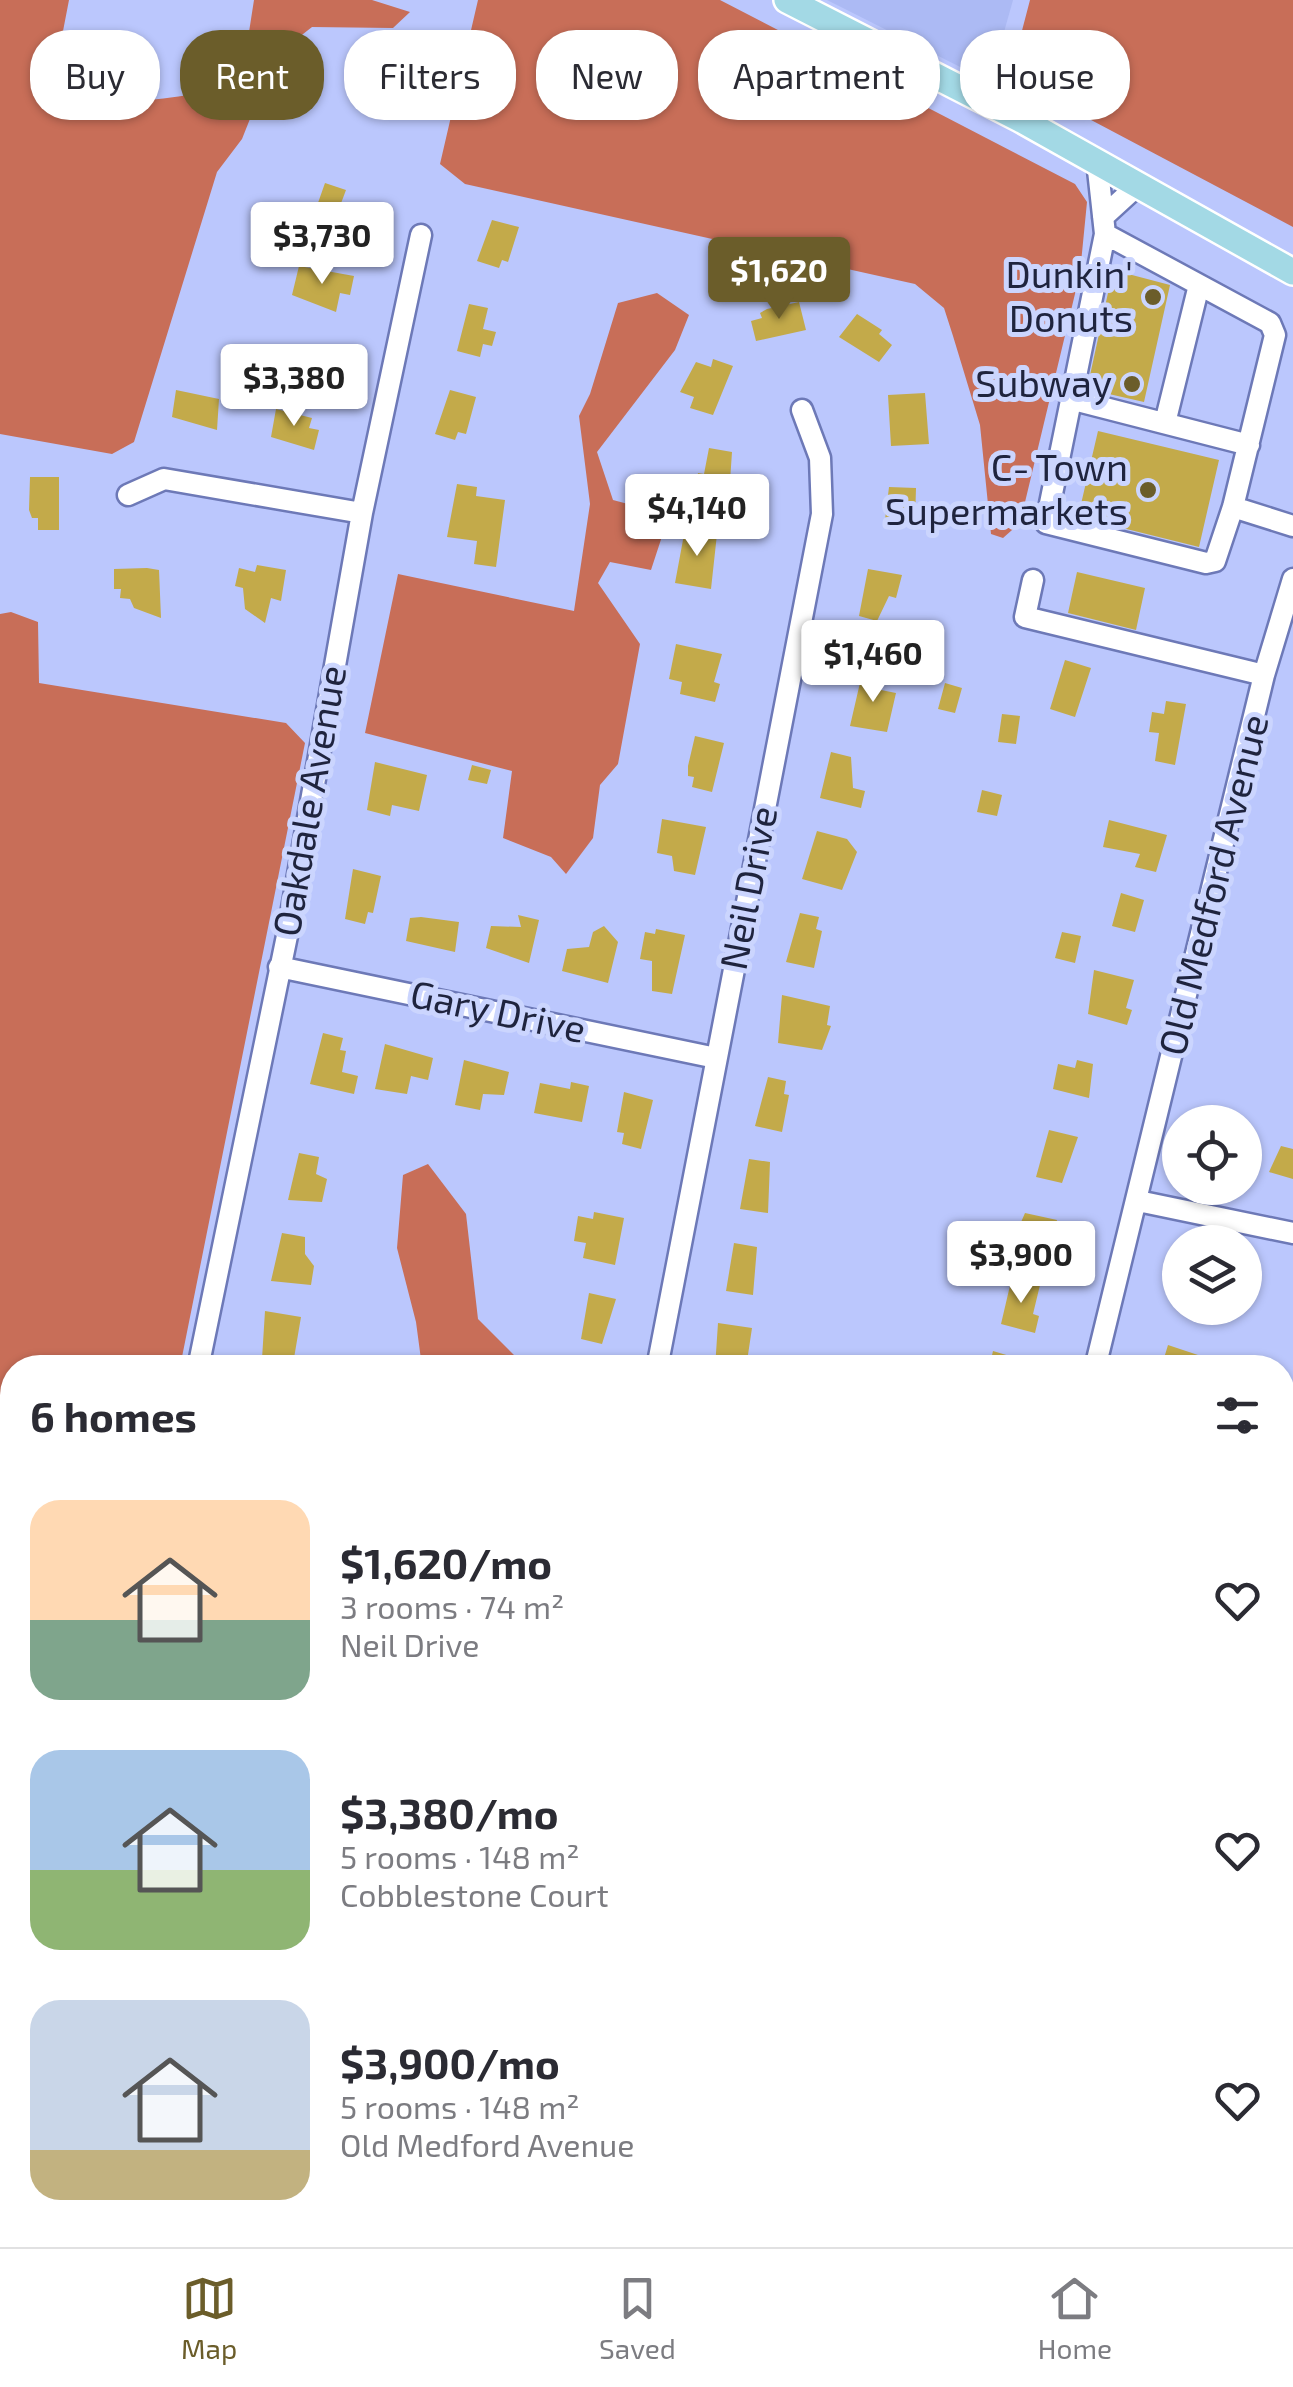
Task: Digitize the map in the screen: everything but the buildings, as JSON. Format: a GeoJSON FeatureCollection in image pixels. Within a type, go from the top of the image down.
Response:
{"type":"FeatureCollection","features":[{"type":"Feature","properties":{"kind":"main road"},"geometry":{"type":"LineString","coordinates":[[787,0],[1097,162],[1293,272]]}},
{"type":"Feature","properties":{"kind":"street"},"geometry":{"type":"LineString","coordinates":[[1097,162],[1104,225],[1044,516],[1049,526],[1206,563],[1220,558],[1275,335],[1270,322],[1199,284],[1104,225]]}},
{"type":"Feature","properties":{"kind":"street"},"geometry":{"type":"LineString","coordinates":[[1104,225],[1138,185]]}},
{"type":"Feature","properties":{"kind":"street","name":"Oakdale Avenue"},"geometry":{"type":"LineString","coordinates":[[201,1355],[279,967],[362,513],[422,235]]}},
{"type":"Feature","properties":{"kind":"street"},"geometry":{"type":"LineString","coordinates":[[1165,424],[1199,284]]}},
{"type":"Feature","properties":{"kind":"street"},"geometry":{"type":"LineString","coordinates":[[1070,399],[1249,445]]}},
{"type":"Feature","properties":{"kind":"street","name":"Neil Drive"},"geometry":{"type":"LineString","coordinates":[[659,1355],[822,514],[820,458],[802,410]]}},
{"type":"Feature","properties":{"kind":"street"},"geometry":{"type":"LineString","coordinates":[[128,495],[164,479],[362,513]]}},
{"type":"Feature","properties":{"kind":"street"},"geometry":{"type":"LineString","coordinates":[[1233,507],[1293,526]]}},
{"type":"Feature","properties":{"kind":"street","name":"Old Medford Avenue"},"geometry":{"type":"LineString","coordinates":[[1098,1355],[1264,675],[1293,579]]}},
{"type":"Feature","properties":{"kind":"street"},"geometry":{"type":"LineString","coordinates":[[1033,580],[1025,617],[1264,675]]}},
{"type":"Feature","properties":{"kind":"street","name":"Gary Drive"},"geometry":{"type":"LineString","coordinates":[[279,967],[716,1058]]}},
{"type":"Feature","properties":{"kind":"street"},"geometry":{"type":"LineString","coordinates":[[1138,1201],[1293,1232]]}},
{"type":"Feature","properties":{"kind":"shaded area"},"geometry":{"type":"Polygon","coordinates":[[[0,0],[69,0],[63,30],[30,30],[30,120],[160,120],[160,99],[180,96],[180,120],[250,120],[242,139],[217,172],[134,442],[112,454],[0,434],[0,0]]]}},
{"type":"Feature","properties":{"kind":"shaded area"},"geometry":{"type":"Polygon","coordinates":[[[254,0],[372,0],[410,12],[393,28],[249,30],[254,0]]]}},
{"type":"Feature","properties":{"kind":"shaded area"},"geometry":{"type":"Polygon","coordinates":[[[478,0],[720,0],[778,30],[698,30],[698,120],[940,120],[940,114],[1075,184],[1087,202],[1080,273],[1020,523],[1003,538],[991,534],[980,425],[953,336],[944,308],[915,284],[465,184],[440,164],[450,120],[516,120],[516,30],[471,30],[478,0]]]}},
{"type":"Feature","properties":{"kind":"shaded area"},"geometry":{"type":"Polygon","coordinates":[[[827,0],[1013,0],[1005,30],[960,30],[960,67],[940,57],[940,30],[887,30],[827,0]]]}},
{"type":"Feature","properties":{"kind":"shaded area"},"geometry":{"type":"Polygon","coordinates":[[[1030,0],[1293,0],[1293,227],[1091,120],[1130,120],[1130,30],[1022,30],[1030,0]]]}},
{"type":"Feature","properties":{"kind":"shaded area"},"geometry":{"type":"Polygon","coordinates":[[[657,293],[689,315],[675,350],[597,452],[613,500],[669,515],[651,570],[610,562],[598,583],[640,644],[618,764],[600,785],[593,838],[566,874],[551,857],[503,838],[512,771],[365,733],[398,574],[574,611],[590,504],[579,416],[590,394],[618,303],[657,293]]]}},
{"type":"Feature","properties":{"kind":"shaded area"},"geometry":{"type":"Polygon","coordinates":[[[11,612],[38,622],[39,683],[286,723],[305,743],[182,1355],[0,1355],[0,614],[11,612]]]}},
{"type":"Feature","properties":{"kind":"shaded area"},"geometry":{"type":"Polygon","coordinates":[[[428,1164],[466,1214],[478,1319],[514,1355],[420,1355],[397,1248],[403,1175],[428,1164]]]}},
{"type":"Feature","properties":{"kind":"place","name":"Dunkin' Donuts"},"geometry":{"type":"Point","coordinates":[1153,297]}},
{"type":"Feature","properties":{"kind":"place","name":"Subway"},"geometry":{"type":"Point","coordinates":[1132,384]}},
{"type":"Feature","properties":{"kind":"place","name":"C‑Town Supermarkets"},"geometry":{"type":"Point","coordinates":[1148,490]}}]}
